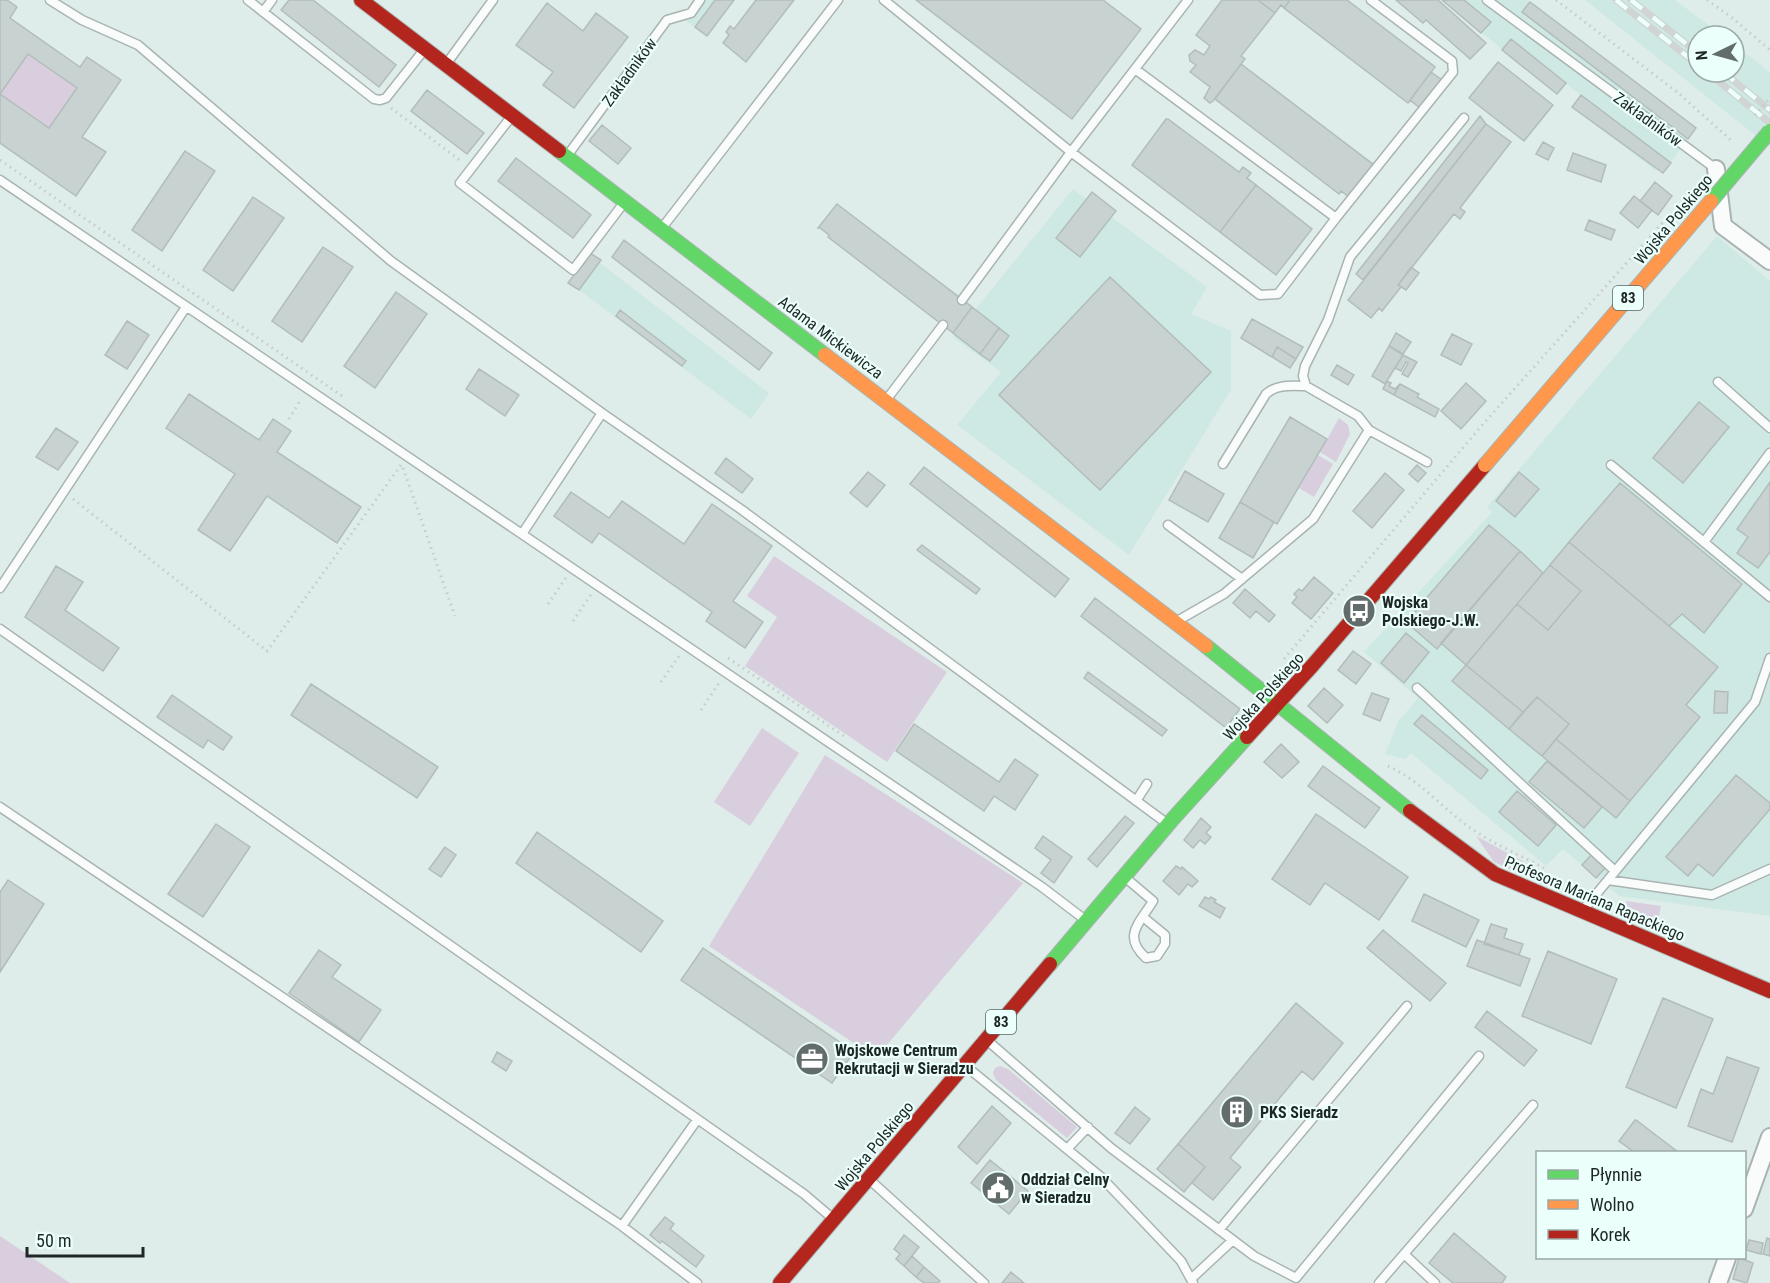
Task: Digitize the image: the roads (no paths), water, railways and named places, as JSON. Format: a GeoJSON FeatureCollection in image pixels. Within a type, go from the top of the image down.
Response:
{"type":"FeatureCollection","features":[{"type":"Feature","properties":{"kind":"street","name":"Adama Mickiewicza"},"geometry":{"type":"LineString","coordinates":[[361,0],[887,400],[1278,703]]}},
{"type":"Feature","properties":{"kind":"street","name":"Wojska Polskiego"},"geometry":{"type":"LineString","coordinates":[[780,1283],[1168,825],[1278,703],[1485,465],[1770,131]]}},
{"type":"Feature","properties":{"kind":"street","name":"Zakładników"},"geometry":{"type":"LineString","coordinates":[[1716,169],[1723,226],[1770,261]]}},
{"type":"Feature","properties":{"kind":"street","name":"Profesora Mariana Rapackiego"},"geometry":{"type":"LineString","coordinates":[[1278,703],[1397,801],[1495,874],[1770,991]]}},
{"type":"Feature","properties":{"kind":"street"},"geometry":{"type":"LineString","coordinates":[[1746,1203],[1770,1137]]}},
{"type":"Feature","properties":{"kind":"street"},"geometry":{"type":"LineString","coordinates":[[1718,1283],[1726,1259]]}},
{"type":"Feature","properties":{"kind":"lane"},"geometry":{"type":"LineString","coordinates":[[50,0],[82,20],[138,45],[391,261],[742,510],[1168,825]]}},
{"type":"Feature","properties":{"kind":"lane"},"geometry":{"type":"LineString","coordinates":[[248,0],[374,99],[386,98],[425,49]]}},
{"type":"Feature","properties":{"kind":"lane"},"geometry":{"type":"LineString","coordinates":[[263,12],[272,0]]}},
{"type":"Feature","properties":{"kind":"lane"},"geometry":{"type":"LineString","coordinates":[[446,64],[493,0]]}},
{"type":"Feature","properties":{"kind":"lane","name":"Zakładników"},"geometry":{"type":"LineString","coordinates":[[567,157],[667,20],[690,13],[700,0]]}},
{"type":"Feature","properties":{"kind":"lane"},"geometry":{"type":"LineString","coordinates":[[661,229],[838,0]]}},
{"type":"Feature","properties":{"kind":"lane"},"geometry":{"type":"LineString","coordinates":[[884,0],[1071,152],[1260,295],[1278,294],[1453,72],[1452,61],[1371,0]]}},
{"type":"Feature","properties":{"kind":"lane"},"geometry":{"type":"LineString","coordinates":[[962,300],[1071,152],[1188,0]]}},
{"type":"Feature","properties":{"kind":"lane","name":"Zakładników"},"geometry":{"type":"LineString","coordinates":[[1487,0],[1716,169]]}},
{"type":"Feature","properties":{"kind":"lane"},"geometry":{"type":"LineString","coordinates":[[1135,69],[1336,218]]}},
{"type":"Feature","properties":{"kind":"lane"},"geometry":{"type":"LineString","coordinates":[[512,115],[460,183],[573,270],[625,201]]}},
{"type":"Feature","properties":{"kind":"lane"},"geometry":{"type":"LineString","coordinates":[[1306,386],[1303,376],[1305,366],[1328,320],[1350,256],[1464,118]]}},
{"type":"Feature","properties":{"kind":"lane"},"geometry":{"type":"LineString","coordinates":[[0,180],[1042,887],[1087,921]]}},
{"type":"Feature","properties":{"kind":"lane"},"geometry":{"type":"LineString","coordinates":[[0,588],[186,307]]}},
{"type":"Feature","properties":{"kind":"lane"},"geometry":{"type":"LineString","coordinates":[[887,400],[943,325]]}},
{"type":"Feature","properties":{"kind":"lane"},"geometry":{"type":"LineString","coordinates":[[1718,382],[1770,428]]}},
{"type":"Feature","properties":{"kind":"lane"},"geometry":{"type":"LineString","coordinates":[[1223,464],[1266,394],[1278,387],[1306,386],[1358,416],[1369,430],[1427,462]]}},
{"type":"Feature","properties":{"kind":"lane"},"geometry":{"type":"LineString","coordinates":[[522,534],[603,413]]}},
{"type":"Feature","properties":{"kind":"lane"},"geometry":{"type":"LineString","coordinates":[[1176,622],[1224,594],[1313,519],[1369,430]]}},
{"type":"Feature","properties":{"kind":"lane"},"geometry":{"type":"LineString","coordinates":[[1704,542],[1770,453]]}},
{"type":"Feature","properties":{"kind":"lane"},"geometry":{"type":"LineString","coordinates":[[1611,465],[1770,597]]}},
{"type":"Feature","properties":{"kind":"lane"},"geometry":{"type":"LineString","coordinates":[[1168,525],[1242,579]]}},
{"type":"Feature","properties":{"kind":"lane"},"geometry":{"type":"LineString","coordinates":[[0,629],[804,1194],[834,1220]]}},
{"type":"Feature","properties":{"kind":"lane"},"geometry":{"type":"LineString","coordinates":[[1582,911],[1755,702],[1770,658]]}},
{"type":"Feature","properties":{"kind":"lane"},"geometry":{"type":"LineString","coordinates":[[1417,688],[1615,871]]}},
{"type":"Feature","properties":{"kind":"lane"},"geometry":{"type":"LineString","coordinates":[[1136,801],[1148,784]]}},
{"type":"Feature","properties":{"kind":"lane"},"geometry":{"type":"LineString","coordinates":[[0,807],[622,1226],[697,1283]]}},
{"type":"Feature","properties":{"kind":"lane"},"geometry":{"type":"LineString","coordinates":[[1608,880],[1712,895],[1770,869]]}},
{"type":"Feature","properties":{"kind":"lane"},"geometry":{"type":"LineString","coordinates":[[1125,877],[1152,901],[1143,916],[1132,938],[1137,950],[1146,958],[1157,956],[1165,944],[1165,935],[1143,916]]}},
{"type":"Feature","properties":{"kind":"lane"},"geometry":{"type":"LineString","coordinates":[[1219,1230],[1407,1006]]}},
{"type":"Feature","properties":{"kind":"lane"},"geometry":{"type":"LineString","coordinates":[[986,1039],[1111,1148],[1254,1257],[1299,1281],[1479,1056]]}},
{"type":"Feature","properties":{"kind":"lane"},"geometry":{"type":"LineString","coordinates":[[964,1065],[1101,1177],[1181,1261],[1192,1281],[1233,1240]]}},
{"type":"Feature","properties":{"kind":"lane"},"geometry":{"type":"LineString","coordinates":[[1379,1283],[1533,1104]]}},
{"type":"Feature","properties":{"kind":"lane"},"geometry":{"type":"LineString","coordinates":[[622,1226],[697,1120]]}},
{"type":"Feature","properties":{"kind":"lane"},"geometry":{"type":"LineString","coordinates":[[1067,1149],[1088,1127]]}},
{"type":"Feature","properties":{"kind":"lane"},"geometry":{"type":"LineString","coordinates":[[868,1179],[984,1283]]}},
{"type":"Feature","properties":{"kind":"lane"},"geometry":{"type":"LineString","coordinates":[[1404,1254],[1435,1283]]}},
{"type":"Feature","properties":{"kind":"railway"},"geometry":{"type":"LineString","coordinates":[[1616,0],[1686,55]]}},
{"type":"Feature","properties":{"kind":"railway"},"geometry":{"type":"LineString","coordinates":[[1631,0],[1686,44]]}},
{"type":"Feature","properties":{"kind":"railway"},"geometry":{"type":"LineString","coordinates":[[1722,84],[1770,123]]}},
{"type":"Feature","properties":{"kind":"railway"},"geometry":{"type":"LineString","coordinates":[[1738,84],[1770,110]]}},
{"type":"Feature","properties":{"kind":"place","name":"Wojska Polskiego-J.W."},"geometry":{"type":"Point","coordinates":[1359,611]}},
{"type":"Feature","properties":{"kind":"place","name":"Wojskowe Centrum Rekrutacji w Sieradzu"},"geometry":{"type":"Point","coordinates":[812,1059]}},
{"type":"Feature","properties":{"kind":"place","name":"PKS Sieradz"},"geometry":{"type":"Point","coordinates":[1237,1112]}},
{"type":"Feature","properties":{"kind":"place","name":"Oddział Celny w Sieradzu"},"geometry":{"type":"Point","coordinates":[998,1188]}}]}
